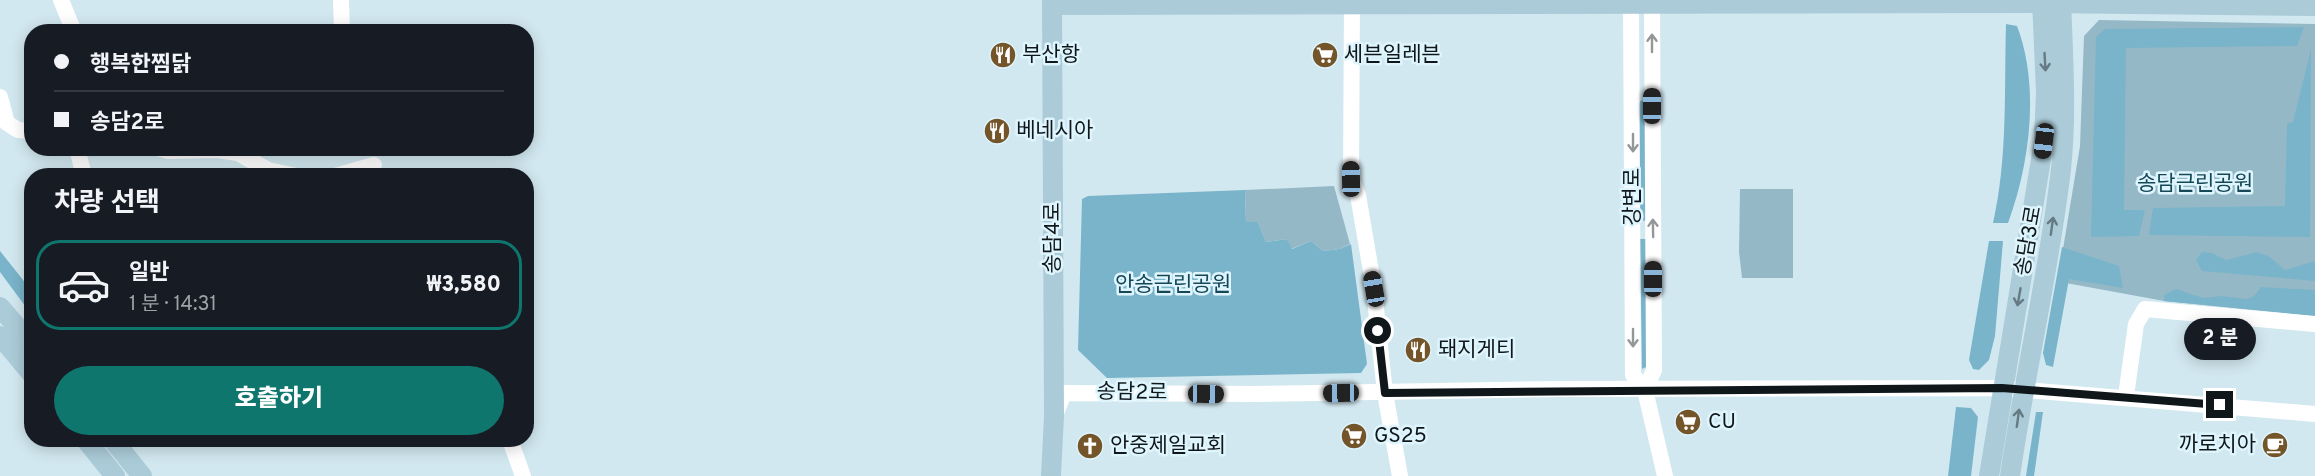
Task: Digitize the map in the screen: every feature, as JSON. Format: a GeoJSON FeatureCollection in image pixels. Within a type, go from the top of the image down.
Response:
{"type":"FeatureCollection","features":[{"type":"Feature","properties":{"kind":"main road"},"geometry":{"type":"LineString","coordinates":[[1058,2],[2053,2],[2315,6]]}},
{"type":"Feature","properties":{"kind":"main road","name":"송담4로"},"geometry":{"type":"LineString","coordinates":[[1058,2],[1064,393],[1062,476]]}},
{"type":"Feature","properties":{"kind":"main road","name":"송담4로"},"geometry":{"type":"LineString","coordinates":[[1051,476],[1054,416],[1058,2]]}},
{"type":"Feature","properties":{"kind":"main road","name":"송담3로"},"geometry":{"type":"LineString","coordinates":[[1989,476],[2002,388],[2038,192],[2044,141],[2053,2]]}},
{"type":"Feature","properties":{"kind":"main road","name":"송담3로"},"geometry":{"type":"LineString","coordinates":[[2010,476],[2022,388],[2061,168],[2065,101],[2053,2]]}},
{"type":"Feature","properties":{"kind":"main road"},"geometry":{"type":"LineString","coordinates":[[0,307],[24,335]]}},
{"type":"Feature","properties":{"kind":"main road"},"geometry":{"type":"LineString","coordinates":[[0,336],[24,364]]}},
{"type":"Feature","properties":{"kind":"main road"},"geometry":{"type":"LineString","coordinates":[[92,447],[115,476]]}},
{"type":"Feature","properties":{"kind":"main road"},"geometry":{"type":"LineString","coordinates":[[122,447],[142,476]]}},
{"type":"Feature","properties":{"kind":"street"},"geometry":{"type":"LineString","coordinates":[[61,0],[71,24]]}},
{"type":"Feature","properties":{"kind":"street"},"geometry":{"type":"LineString","coordinates":[[341,0],[342,24]]}},
{"type":"Feature","properties":{"kind":"street","name":"강변로"},"geometry":{"type":"LineString","coordinates":[[1631,2],[1633,375],[1645,390],[1665,476]]}},
{"type":"Feature","properties":{"kind":"street","name":"강변로"},"geometry":{"type":"LineString","coordinates":[[1645,390],[1654,370],[1652,2]]}},
{"type":"Feature","properties":{"kind":"street"},"geometry":{"type":"LineString","coordinates":[[1352,3],[1351,179],[1358,195],[1374,289],[1385,393],[1400,476]]}},
{"type":"Feature","properties":{"kind":"street"},"geometry":{"type":"LineString","coordinates":[[0,97],[7,123],[18,130],[24,130]]}},
{"type":"Feature","properties":{"kind":"street"},"geometry":{"type":"LineString","coordinates":[[242,156],[260,168]]}},
{"type":"Feature","properties":{"kind":"street"},"geometry":{"type":"LineString","coordinates":[[2126,396],[2136,324],[2145,309],[2315,324]]}},
{"type":"Feature","properties":{"kind":"street","name":"송담2로"},"geometry":{"type":"LineString","coordinates":[[1064,393],[2022,388],[2315,414]]}},
{"type":"Feature","properties":{"kind":"street"},"geometry":{"type":"LineString","coordinates":[[1054,416],[1064,393]]}},
{"type":"Feature","properties":{"kind":"street"},"geometry":{"type":"LineString","coordinates":[[513,447],[523,476]]}},
{"type":"Feature","properties":{"kind":"green space","name":"송담근린공원"},"geometry":{"type":"Polygon","coordinates":[[[2099,20],[2315,24],[2315,316],[2164,301],[2066,283],[2062,255],[2080,146],[2084,36],[2099,20]]]}},
{"type":"Feature","properties":{"kind":"green space"},"geometry":{"type":"Polygon","coordinates":[[[2006,24],[2017,26],[2024,49],[2030,99],[2029,125],[2022,176],[2008,223],[1993,223],[2003,149],[2006,24]]]}},
{"type":"Feature","properties":{"kind":"green space"},"geometry":{"type":"Polygon","coordinates":[[[2304,27],[2297,46],[2126,48],[2124,210],[2145,210],[2139,236],[2091,237],[2096,37],[2105,29],[2304,27]]]}},
{"type":"Feature","properties":{"kind":"green space"},"geometry":{"type":"Polygon","coordinates":[[[2311,49],[2310,237],[2149,235],[2153,208],[2285,206],[2287,124],[2293,122],[2311,49]]]}},
{"type":"Feature","properties":{"kind":"green space"},"geometry":{"type":"Polygon","coordinates":[[[1641,100],[1647,104],[1646,220],[1644,221],[1639,219],[1638,106],[1641,100]]]}},
{"type":"Feature","properties":{"kind":"green space","name":"안송근린공원"},"geometry":{"type":"Polygon","coordinates":[[[1334,186],[1350,244],[1340,249],[1323,251],[1311,241],[1291,249],[1287,239],[1266,242],[1258,222],[1246,222],[1245,190],[1334,186]]]}},
{"type":"Feature","properties":{"kind":"green space"},"geometry":{"type":"Polygon","coordinates":[[[1740,189],[1793,189],[1793,278],[1742,278],[1739,252],[1740,189]]]}},
{"type":"Feature","properties":{"kind":"green space","name":"안송근린공원"},"geometry":{"type":"Polygon","coordinates":[[[1245,190],[1246,222],[1258,222],[1266,242],[1287,239],[1292,249],[1311,241],[1323,251],[1340,249],[1351,244],[1367,364],[1361,373],[1107,378],[1078,350],[1082,199],[1088,196],[1245,190]]]}},
{"type":"Feature","properties":{"kind":"green space"},"geometry":{"type":"Polygon","coordinates":[[[1640,239],[1647,239],[1646,367],[1642,369],[1640,239]]]}},
{"type":"Feature","properties":{"kind":"green space"},"geometry":{"type":"Polygon","coordinates":[[[1989,241],[2003,241],[1995,336],[1989,360],[1979,370],[1973,369],[1969,360],[1989,241]]]}},
{"type":"Feature","properties":{"kind":"green space"},"geometry":{"type":"Polygon","coordinates":[[[2062,247],[2119,266],[2123,288],[2069,279],[2053,367],[2046,365],[2043,353],[2062,247]]]}},
{"type":"Feature","properties":{"kind":"green space"},"geometry":{"type":"Polygon","coordinates":[[[0,251],[24,281],[24,305],[0,272],[0,251]]]}},
{"type":"Feature","properties":{"kind":"green space"},"geometry":{"type":"Polygon","coordinates":[[[2202,252],[2212,253],[2226,260],[2257,252],[2270,257],[2285,270],[2315,261],[2315,281],[2202,271],[2196,260],[2202,252]]]}},
{"type":"Feature","properties":{"kind":"green space"},"geometry":{"type":"Polygon","coordinates":[[[2261,287],[2315,290],[2315,316],[2164,301],[2164,295],[2176,289],[2203,298],[2221,296],[2247,299],[2254,296],[2261,287]]]}},
{"type":"Feature","properties":{"kind":"green space"},"geometry":{"type":"Polygon","coordinates":[[[1956,407],[1971,408],[1978,417],[1971,476],[1948,476],[1956,407]]]}},
{"type":"Feature","properties":{"kind":"green space"},"geometry":{"type":"Polygon","coordinates":[[[2036,412],[2043,412],[2034,476],[2026,476],[2036,412]]]}},
{"type":"Feature","properties":{"kind":"place","name":"부산항"},"geometry":{"type":"Point","coordinates":[1003,55]}},
{"type":"Feature","properties":{"kind":"place","name":"세븐일레븐"},"geometry":{"type":"Point","coordinates":[1325,55]}},
{"type":"Feature","properties":{"kind":"place","name":"베네시아"},"geometry":{"type":"Point","coordinates":[997,131]}},
{"type":"Feature","properties":{"kind":"place","name":"돼지게티"},"geometry":{"type":"Point","coordinates":[1418,350]}},
{"type":"Feature","properties":{"kind":"place","name":"CU"},"geometry":{"type":"Point","coordinates":[1688,422]}},
{"type":"Feature","properties":{"kind":"place","name":"GS25"},"geometry":{"type":"Point","coordinates":[1354,436]}},
{"type":"Feature","properties":{"kind":"place","name":"까로치아"},"geometry":{"type":"Point","coordinates":[2275,445]}},
{"type":"Feature","properties":{"kind":"place","name":"안중제일교회"},"geometry":{"type":"Point","coordinates":[1090,446]}},
{"type":"Feature","properties":{"kind":"route"},"geometry":{"type":"LineString","coordinates":[[1378,331],[1385,393],[1560,389],[2022,388],[2220,405]]}}]}
